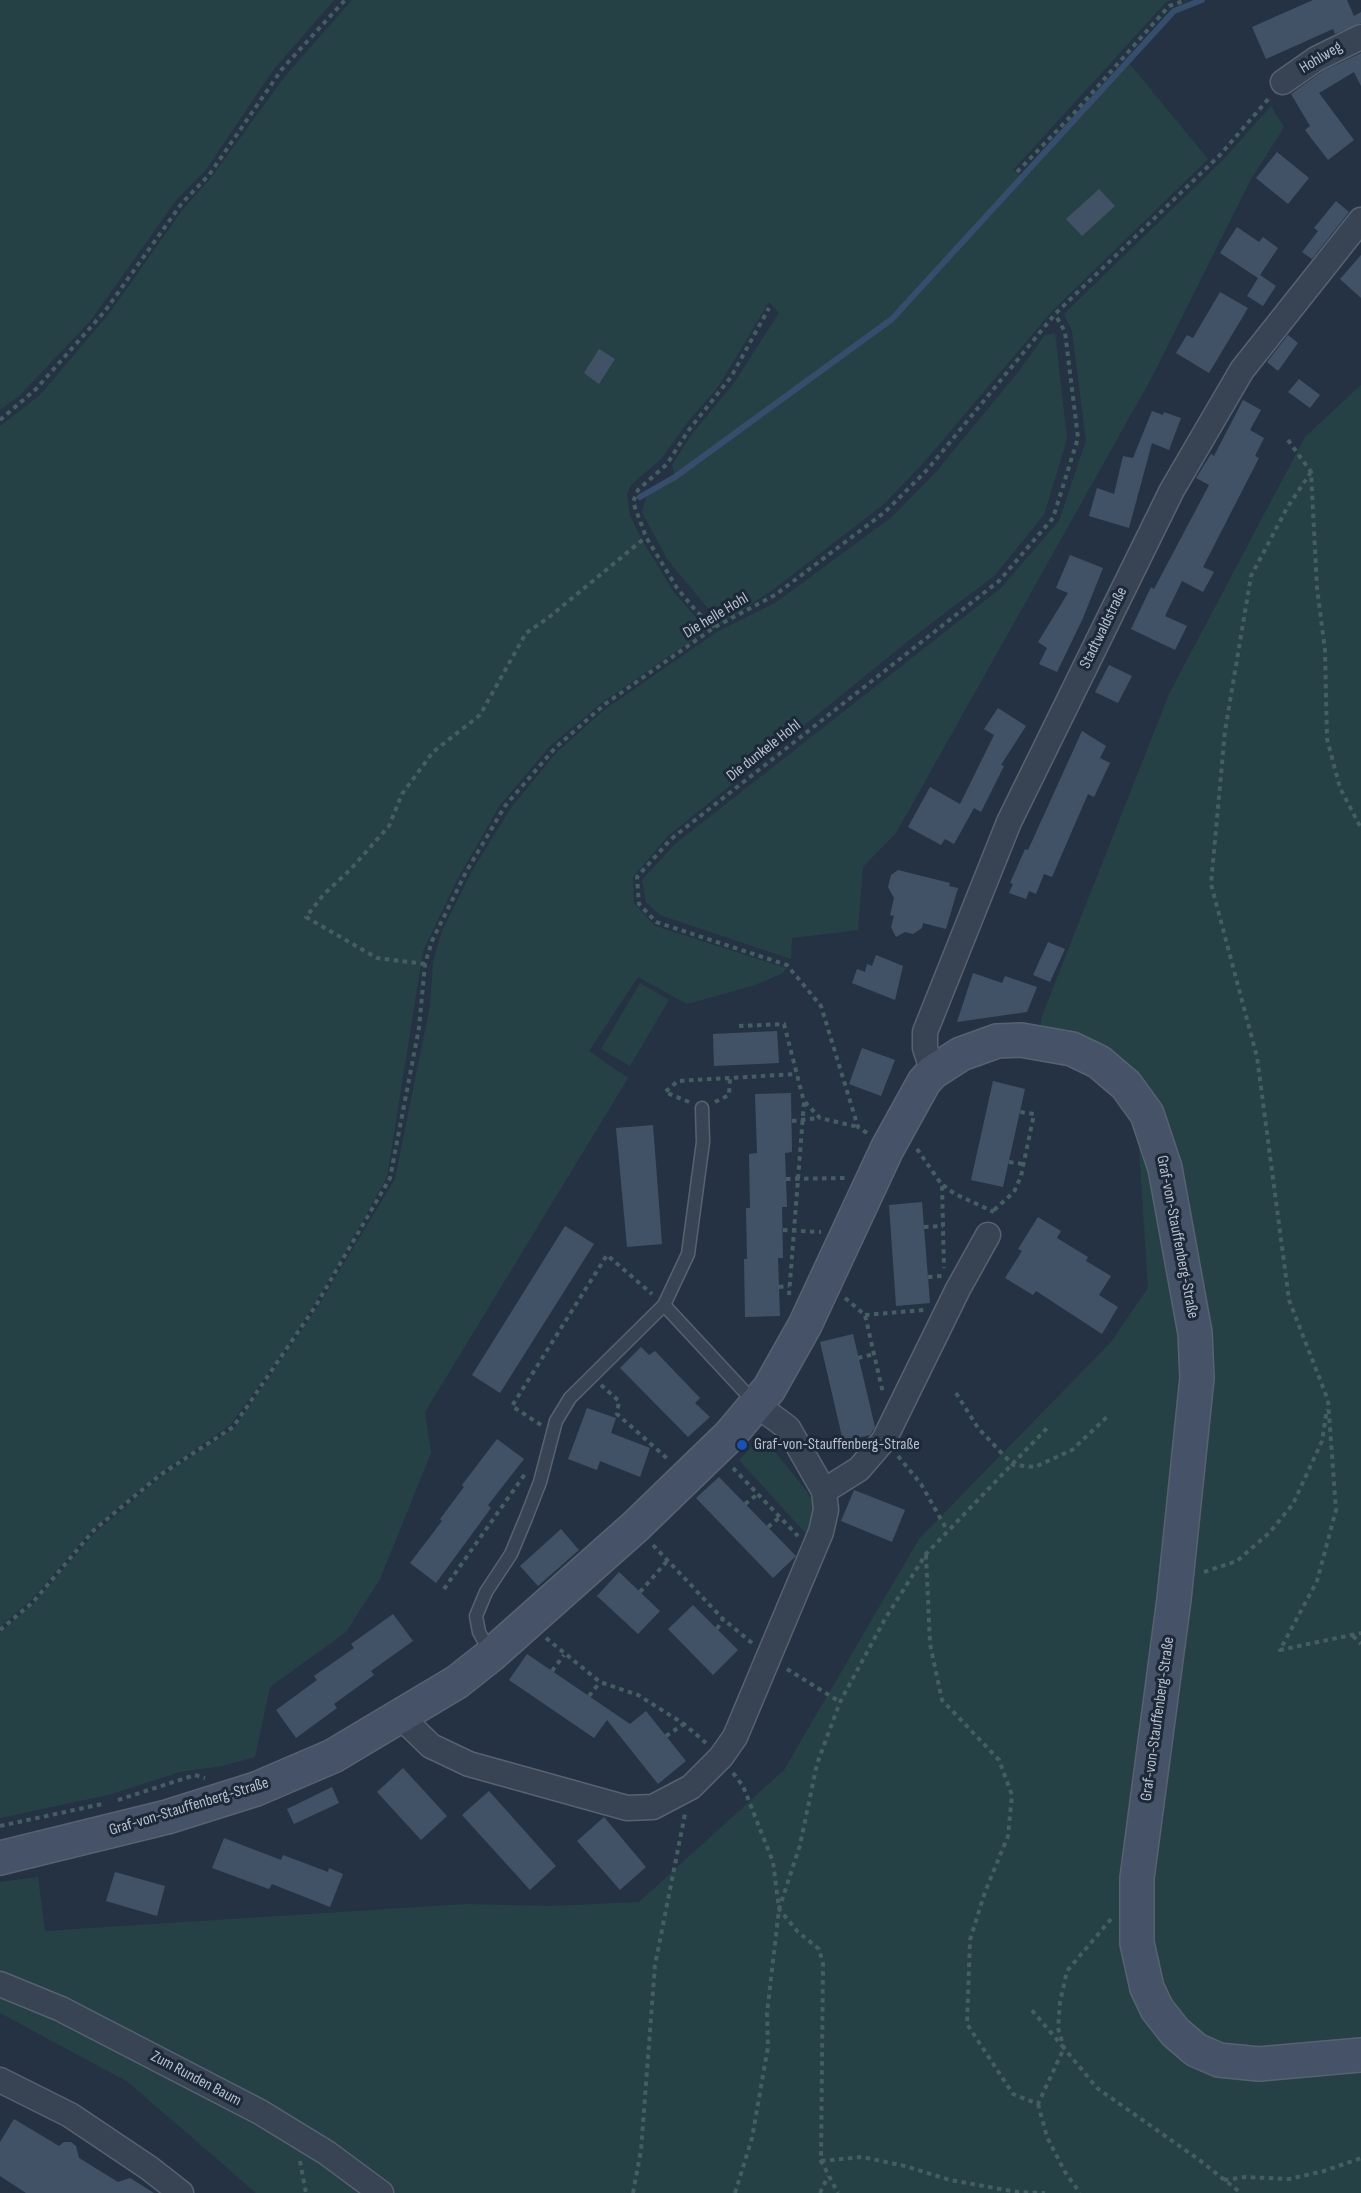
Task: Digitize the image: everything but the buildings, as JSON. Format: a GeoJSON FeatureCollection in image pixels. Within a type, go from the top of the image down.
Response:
{"type":"FeatureCollection","features":[{"type":"Feature","properties":{"kind":"street","name":"Hohlweg"},"geometry":{"type":"LineString","coordinates":[[1283,82],[1316,59],[1361,37]]}},
{"type":"Feature","properties":{"kind":"street","name":"Stadtwaldstraße"},"geometry":{"type":"LineString","coordinates":[[933,1072],[925,1048],[925,1032],[950,964],[1009,822],[1172,490],[1242,370],[1361,220]]}},
{"type":"Feature","properties":{"kind":"street","name":"Graf-von-Stauffenberg-Straße"},"geometry":{"type":"LineString","coordinates":[[0,1858],[167,1817],[256,1789],[333,1756],[457,1682],[492,1655],[575,1584],[716,1449],[757,1405],[785,1364],[847,1239],[893,1137],[915,1097],[933,1072],[961,1054],[997,1041],[1021,1040],[1065,1047],[1088,1055],[1110,1070],[1136,1098],[1154,1129],[1166,1168],[1196,1342],[1197,1378],[1174,1599],[1136,1893],[1137,1943],[1147,1988],[1166,2022],[1196,2050],[1219,2060],[1240,2064],[1361,2055]]}},
{"type":"Feature","properties":{"kind":"street"},"geometry":{"type":"LineString","coordinates":[[824,1491],[860,1469],[887,1433],[988,1234]]}},
{"type":"Feature","properties":{"kind":"street"},"geometry":{"type":"LineString","coordinates":[[401,1717],[431,1746],[469,1764],[627,1808],[653,1807],[691,1787],[722,1757],[735,1737],[770,1659],[813,1552],[826,1510],[824,1491],[788,1428],[757,1405]]}},
{"type":"Feature","properties":{"kind":"street","name":"Zum Runden Baum"},"geometry":{"type":"LineString","coordinates":[[0,1984],[61,2009],[261,2112],[327,2153],[381,2193]]}},
{"type":"Feature","properties":{"kind":"street"},"geometry":{"type":"LineString","coordinates":[[0,2080],[70,2115],[149,2168],[181,2193]]}},
{"type":"Feature","properties":{"kind":"lane"},"geometry":{"type":"LineString","coordinates":[[492,1655],[479,1632],[476,1616],[486,1592],[511,1554],[540,1482],[556,1421],[570,1398],[664,1305],[688,1254],[703,1142],[702,1108]]}},
{"type":"Feature","properties":{"kind":"lane"},"geometry":{"type":"LineString","coordinates":[[664,1305],[757,1405]]}},
{"type":"Feature","properties":{"kind":"path"},"geometry":{"type":"LineString","coordinates":[[0,420],[36,389],[105,311],[182,203],[209,175],[282,69],[345,0]]}},
{"type":"Feature","properties":{"kind":"path"},"geometry":{"type":"LineString","coordinates":[[1017,172],[1075,112],[1169,6],[1186,0]]}},
{"type":"Feature","properties":{"kind":"path","name":"Die helle Hohl"},"geometry":{"type":"LineString","coordinates":[[0,1630],[33,1602],[94,1530],[160,1475],[233,1427],[291,1344],[390,1178],[423,1005],[426,964],[438,925],[505,806],[555,748],[605,704],[715,627],[775,595],[885,512],[928,469],[1055,314],[1220,155],[1283,82]]}},
{"type":"Feature","properties":{"kind":"path"},"geometry":{"type":"LineString","coordinates":[[715,627],[696,611],[676,588],[646,537],[633,502],[638,490],[667,464],[688,431],[731,377],[769,308]]}},
{"type":"Feature","properties":{"kind":"path","name":"Die dunkele Hohl"},"geometry":{"type":"LineString","coordinates":[[858,1127],[821,1006],[787,965],[656,922],[639,904],[637,877],[671,839],[999,581],[1053,518],[1078,438],[1065,332],[1055,314]]}},
{"type":"Feature","properties":{"kind":"path"},"geometry":{"type":"LineString","coordinates":[[1288,440],[1311,472],[1317,588],[1325,650],[1327,739],[1340,788],[1361,828]]}},
{"type":"Feature","properties":{"kind":"path"},"geometry":{"type":"LineString","coordinates":[[1311,472],[1287,508],[1251,576],[1225,731],[1211,884],[1257,1057],[1289,1300],[1328,1400],[1336,1510],[1317,1581],[1280,1650],[1361,1633]]}},
{"type":"Feature","properties":{"kind":"path"},"geometry":{"type":"LineString","coordinates":[[426,964],[377,958],[306,916],[389,826],[402,794],[433,752],[480,715],[526,633],[548,618],[646,537]]}},
{"type":"Feature","properties":{"kind":"path"},"geometry":{"type":"LineString","coordinates":[[739,1026],[784,1024],[804,1102],[787,1314],[805,1326]]}},
{"type":"Feature","properties":{"kind":"path"},"geometry":{"type":"LineString","coordinates":[[730,1078],[729,1095],[702,1108],[665,1092],[678,1081],[797,1074]]}},
{"type":"Feature","properties":{"kind":"path"},"geometry":{"type":"LineString","coordinates":[[804,1102],[820,1118]]}},
{"type":"Feature","properties":{"kind":"path"},"geometry":{"type":"LineString","coordinates":[[988,1234],[994,1210],[1014,1192],[1023,1164],[1034,1114],[1020,1112]]}},
{"type":"Feature","properties":{"kind":"path"},"geometry":{"type":"LineString","coordinates":[[792,1121],[820,1118],[893,1137],[954,1194],[994,1210]]}},
{"type":"Feature","properties":{"kind":"path"},"geometry":{"type":"LineString","coordinates":[[1009,1162],[1023,1164]]}},
{"type":"Feature","properties":{"kind":"path"},"geometry":{"type":"LineString","coordinates":[[786,1179],[840,1177],[869,1187]]}},
{"type":"Feature","properties":{"kind":"path"},"geometry":{"type":"LineString","coordinates":[[865,1315],[949,1308],[945,1276],[942,1185]]}},
{"type":"Feature","properties":{"kind":"path"},"geometry":{"type":"LineString","coordinates":[[924,1227],[943,1226]]}},
{"type":"Feature","properties":{"kind":"path"},"geometry":{"type":"LineString","coordinates":[[783,1230],[835,1234],[847,1239]]}},
{"type":"Feature","properties":{"kind":"path"},"geometry":{"type":"LineString","coordinates":[[542,1425],[512,1406],[607,1255],[648,1290]]}},
{"type":"Feature","properties":{"kind":"path"},"geometry":{"type":"LineString","coordinates":[[928,1277],[945,1276]]}},
{"type":"Feature","properties":{"kind":"path"},"geometry":{"type":"LineString","coordinates":[[826,1283],[865,1315],[887,1433],[921,1484],[947,1530]]}},
{"type":"Feature","properties":{"kind":"path"},"geometry":{"type":"LineString","coordinates":[[779,1287],[789,1286]]}},
{"type":"Feature","properties":{"kind":"path"},"geometry":{"type":"LineString","coordinates":[[858,1358],[874,1354]]}},
{"type":"Feature","properties":{"kind":"path"},"geometry":{"type":"LineString","coordinates":[[592,1377],[619,1401],[617,1414],[687,1476]]}},
{"type":"Feature","properties":{"kind":"path"},"geometry":{"type":"LineString","coordinates":[[956,1393],[978,1428],[1013,1465],[1035,1467],[1072,1450],[1109,1415]]}},
{"type":"Feature","properties":{"kind":"path"},"geometry":{"type":"LineString","coordinates":[[1174,1599],[1207,1569],[1237,1561],[1269,1533],[1293,1504],[1322,1441],[1328,1400]]}},
{"type":"Feature","properties":{"kind":"path"},"geometry":{"type":"LineString","coordinates":[[735,2193],[752,2138],[768,2047],[767,2013],[779,1909],[800,1845],[817,1764],[840,1702],[885,1619],[926,1554],[1048,1427]]}},
{"type":"Feature","properties":{"kind":"path"},"geometry":{"type":"LineString","coordinates":[[716,1449],[813,1552]]}},
{"type":"Feature","properties":{"kind":"path"},"geometry":{"type":"LineString","coordinates":[[444,1589],[528,1470],[540,1482]]}},
{"type":"Feature","properties":{"kind":"path"},"geometry":{"type":"LineString","coordinates":[[745,1504],[758,1494]]}},
{"type":"Feature","properties":{"kind":"path"},"geometry":{"type":"LineString","coordinates":[[768,1527],[780,1517]]}},
{"type":"Feature","properties":{"kind":"path"},"geometry":{"type":"LineString","coordinates":[[649,1542],[723,1619],[770,1659],[840,1702]]}},
{"type":"Feature","properties":{"kind":"path"},"geometry":{"type":"LineString","coordinates":[[926,1554],[930,1644],[942,1700],[999,1760],[1012,1795],[1008,1836],[970,1940],[967,2024],[1013,2094],[1038,2104]]}},
{"type":"Feature","properties":{"kind":"path"},"geometry":{"type":"LineString","coordinates":[[640,1592],[668,1560]]}},
{"type":"Feature","properties":{"kind":"path"},"geometry":{"type":"LineString","coordinates":[[717,1629],[723,1619]]}},
{"type":"Feature","properties":{"kind":"path"},"geometry":{"type":"LineString","coordinates":[[1353,1636],[1361,1644]]}},
{"type":"Feature","properties":{"kind":"path"},"geometry":{"type":"LineString","coordinates":[[551,1644],[600,1682],[638,1695],[684,1724],[722,1757],[743,1786],[773,1862],[779,1909],[798,1932],[819,1949],[823,1964],[821,2160],[838,2193]]}},
{"type":"Feature","properties":{"kind":"path"},"geometry":{"type":"LineString","coordinates":[[552,1671],[564,1655]]}},
{"type":"Feature","properties":{"kind":"path"},"geometry":{"type":"LineString","coordinates":[[589,1696],[600,1682]]}},
{"type":"Feature","properties":{"kind":"path"},"geometry":{"type":"LineString","coordinates":[[666,1736],[684,1724]]}},
{"type":"Feature","properties":{"kind":"path"},"geometry":{"type":"LineString","coordinates":[[633,2193],[641,2150],[655,1965],[691,1787]]}},
{"type":"Feature","properties":{"kind":"path"},"geometry":{"type":"LineString","coordinates":[[0,1821],[11,1823]]}},
{"type":"Feature","properties":{"kind":"path"},"geometry":{"type":"LineString","coordinates":[[1080,2193],[1065,2172],[1047,2137],[1038,2104],[1064,2049],[1058,2028],[1060,2002],[1067,1971],[1089,1942],[1136,1893]]}},
{"type":"Feature","properties":{"kind":"path"},"geometry":{"type":"LineString","coordinates":[[1030,2008],[1097,2088],[1198,2159],[1241,2193]]}},
{"type":"Feature","properties":{"kind":"path"},"geometry":{"type":"LineString","coordinates":[[821,2160],[862,2157],[905,2166],[950,2180],[1017,2192],[1044,2193]]}},
{"type":"Feature","properties":{"kind":"path"},"geometry":{"type":"LineString","coordinates":[[1223,2180],[1246,2177],[1289,2179],[1324,2171],[1361,2158]]}},
{"type":"Feature","properties":{"kind":"path"},"geometry":{"type":"LineString","coordinates":[[820,2193],[829,2175]]}},
{"type":"Feature","properties":{"kind":"green space"},"geometry":{"type":"Polygon","coordinates":[[[0,0],[334,0],[274,69],[205,171],[177,199],[91,320],[19,396],[0,410],[0,0]]]}},
{"type":"Feature","properties":{"kind":"green space"},"geometry":{"type":"Polygon","coordinates":[[[352,0],[1172,0],[1166,2],[1013,170],[1022,176],[1128,62],[1208,159],[1052,311],[926,460],[885,503],[774,589],[721,624],[667,559],[642,512],[647,495],[675,477],[672,465],[692,434],[734,383],[779,313],[769,302],[718,387],[687,423],[661,459],[631,485],[627,494],[630,516],[642,540],[673,591],[707,630],[604,701],[551,745],[500,805],[458,878],[423,951],[387,1177],[335,1270],[290,1343],[230,1425],[158,1475],[93,1529],[31,1600],[0,1627],[0,426],[40,395],[108,315],[184,208],[210,179],[286,75],[352,0]]]}},
{"type":"Feature","properties":{"kind":"green space"},"geometry":{"type":"Polygon","coordinates":[[[1271,106],[1284,127],[1250,181],[1152,377],[896,833],[863,867],[858,930],[792,938],[791,959],[660,915],[646,902],[642,880],[675,844],[1001,588],[1059,521],[1086,440],[1072,331],[1064,314],[1224,159],[1271,106]]]}},
{"type":"Feature","properties":{"kind":"green space"},"geometry":{"type":"Polygon","coordinates":[[[1055,333],[1067,439],[1044,515],[994,576],[908,641],[668,836],[633,877],[634,903],[655,926],[786,968],[783,973],[755,985],[687,1004],[638,977],[589,1051],[628,1078],[425,1412],[431,1453],[380,1579],[346,1632],[270,1687],[255,1757],[222,1766],[180,1772],[108,1795],[0,1818],[0,1633],[34,1603],[96,1532],[161,1477],[234,1428],[317,1308],[395,1179],[430,1006],[433,962],[442,931],[472,871],[511,808],[556,753],[604,710],[717,632],[775,603],[892,517],[936,472],[1019,371],[1045,335],[1055,333]]]}},
{"type":"Feature","properties":{"kind":"green space"},"geometry":{"type":"Polygon","coordinates":[[[1361,385],[1361,2193],[256,2193],[128,2082],[0,2013],[0,1882],[38,1877],[45,1931],[466,1904],[551,1906],[639,1902],[784,1770],[919,1539],[1111,1342],[1148,1288],[1137,1116],[1104,1078],[1037,1053],[1042,1016],[1169,694],[1305,437],[1361,385]]]}},
{"type":"Feature","properties":{"kind":"green space"},"geometry":{"type":"Polygon","coordinates":[[[640,983],[669,1000],[630,1066],[601,1049],[640,983]]]}},
{"type":"Feature","properties":{"kind":"green space"},"geometry":{"type":"Polygon","coordinates":[[[762,1436],[805,1489],[818,1509],[811,1539],[739,1460],[762,1436]]]}},
{"type":"Feature","properties":{"kind":"waterway"},"geometry":{"type":"LineString","coordinates":[[640,497],[675,477],[892,319],[1174,11],[1202,0]]}},
{"type":"Feature","properties":{"kind":"place","name":"Graf-von-Stauffenberg-Straße"},"geometry":{"type":"Point","coordinates":[742,1445]}}]}
